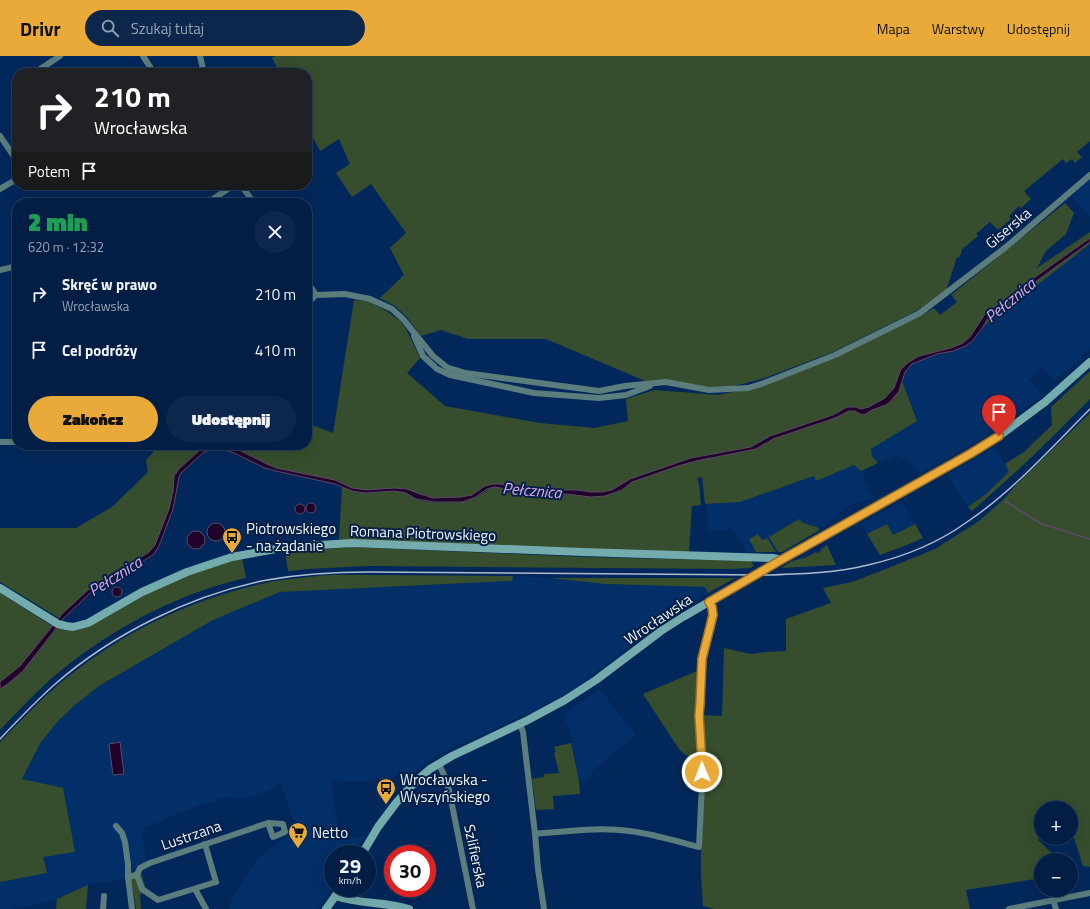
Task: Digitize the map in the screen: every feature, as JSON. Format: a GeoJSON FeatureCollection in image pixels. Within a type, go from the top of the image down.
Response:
{"type":"FeatureCollection","features":[{"type":"Feature","properties":{"kind":"main road","name":"Wrocławska"},"geometry":{"type":"LineString","coordinates":[[367,845],[378,827],[396,803],[416,782],[439,764],[466,749],[549,710],[572,696],[661,631],[781,560],[994,439],[1045,402],[1090,362]]}},
{"type":"Feature","properties":{"kind":"main road","name":"Romana Piotrowskiego"},"geometry":{"type":"LineString","coordinates":[[0,588],[50,619],[66,626],[73,627],[88,623],[142,592],[187,572],[232,557],[287,547],[352,543],[753,557],[781,560]]}},
{"type":"Feature","properties":{"kind":"main road"},"geometry":{"type":"LineString","coordinates":[[753,557],[760,560],[768,568]]}},
{"type":"Feature","properties":{"kind":"main road"},"geometry":{"type":"LineString","coordinates":[[326,909],[334,897]]}},
{"type":"Feature","properties":{"kind":"main road"},"geometry":{"type":"LineString","coordinates":[[339,897],[359,902],[398,906],[408,909]]}},
{"type":"Feature","properties":{"kind":"street"},"geometry":{"type":"LineString","coordinates":[[42,68],[60,56]]}},
{"type":"Feature","properties":{"kind":"street"},"geometry":{"type":"LineString","coordinates":[[143,56],[151,68]]}},
{"type":"Feature","properties":{"kind":"street"},"geometry":{"type":"LineString","coordinates":[[200,56],[203,68]]}},
{"type":"Feature","properties":{"kind":"street"},"geometry":{"type":"LineString","coordinates":[[0,136],[12,154]]}},
{"type":"Feature","properties":{"kind":"street","name":"Giserska"},"geometry":{"type":"LineString","coordinates":[[316,295],[344,294],[370,299],[392,309],[403,319],[433,356],[448,368],[465,373],[599,391],[625,386],[666,382],[709,390],[748,388],[835,355],[920,313],[1003,250],[1090,175]]}},
{"type":"Feature","properties":{"kind":"street"},"geometry":{"type":"LineString","coordinates":[[0,190],[12,182]]}},
{"type":"Feature","properties":{"kind":"street"},"geometry":{"type":"LineString","coordinates":[[214,198],[226,190]]}},
{"type":"Feature","properties":{"kind":"street"},"geometry":{"type":"LineString","coordinates":[[0,270],[12,267]]}},
{"type":"Feature","properties":{"kind":"street"},"geometry":{"type":"LineString","coordinates":[[312,289],[316,295],[312,299]]}},
{"type":"Feature","properties":{"kind":"street"},"geometry":{"type":"LineString","coordinates":[[411,329],[423,356],[437,369],[458,377],[534,393],[599,398],[626,395],[656,383]]}},
{"type":"Feature","properties":{"kind":"street"},"geometry":{"type":"LineString","coordinates":[[0,442],[12,442]]}},
{"type":"Feature","properties":{"kind":"street"},"geometry":{"type":"LineString","coordinates":[[535,834],[586,829],[604,829],[654,835],[699,847],[702,763],[699,715],[702,659],[713,615],[712,607],[709,602]]}},
{"type":"Feature","properties":{"kind":"street"},"geometry":{"type":"LineString","coordinates":[[520,724],[523,732],[538,869],[544,909]]}},
{"type":"Feature","properties":{"kind":"street","name":"Szlifierska"},"geometry":{"type":"LineString","coordinates":[[439,764],[449,790],[474,909]]}},
{"type":"Feature","properties":{"kind":"street","name":"Lustrzana"},"geometry":{"type":"LineString","coordinates":[[128,877],[137,875],[140,868],[145,866],[268,823]]}},
{"type":"Feature","properties":{"kind":"street"},"geometry":{"type":"LineString","coordinates":[[116,826],[122,833],[125,842],[132,909]]}},
{"type":"Feature","properties":{"kind":"street"},"geometry":{"type":"LineString","coordinates":[[137,875],[142,889],[158,900],[216,882],[205,844]]}},
{"type":"Feature","properties":{"kind":"street"},"geometry":{"type":"LineString","coordinates":[[195,888],[206,909]]}},
{"type":"Feature","properties":{"kind":"street"},"geometry":{"type":"LineString","coordinates":[[1009,909],[1090,893]]}},
{"type":"Feature","properties":{"kind":"street"},"geometry":{"type":"LineString","coordinates":[[104,896],[103,908],[111,909]]}},
{"type":"Feature","properties":{"kind":"street"},"geometry":{"type":"LineString","coordinates":[[1052,900],[1056,909]]}},
{"type":"Feature","properties":{"kind":"street"},"geometry":{"type":"LineString","coordinates":[[1039,909],[1044,903]]}},
{"type":"Feature","properties":{"kind":"shaded area"},"geometry":{"type":"Polygon","coordinates":[[[1090,179],[1090,216],[1071,196],[1090,179]]]}},
{"type":"Feature","properties":{"kind":"shaded area"},"geometry":{"type":"Polygon","coordinates":[[[1090,244],[1090,348],[1068,370],[1054,381],[1043,367],[1029,379],[1042,395],[992,432],[920,474],[910,462],[896,455],[878,463],[872,456],[871,449],[917,421],[902,381],[906,370],[912,364],[921,360],[966,346],[973,340],[983,327],[1090,244]]]}},
{"type":"Feature","properties":{"kind":"shaded area"},"geometry":{"type":"Polygon","coordinates":[[[994,447],[1009,472],[986,494],[968,507],[947,475],[994,447]]]}},
{"type":"Feature","properties":{"kind":"shaded area"},"geometry":{"type":"Polygon","coordinates":[[[854,465],[861,471],[873,497],[846,507],[830,523],[782,552],[746,552],[730,527],[724,530],[708,531],[707,504],[740,502],[814,476],[816,481],[854,465]]]}},
{"type":"Feature","properties":{"kind":"shaded area"},"geometry":{"type":"Polygon","coordinates":[[[902,501],[915,524],[893,535],[887,525],[867,534],[860,524],[902,501]]]}},
{"type":"Feature","properties":{"kind":"shaded area"},"geometry":{"type":"Polygon","coordinates":[[[513,576],[550,578],[605,584],[705,587],[708,593],[672,614],[583,682],[566,693],[537,709],[437,755],[407,778],[404,772],[391,778],[368,781],[332,780],[334,807],[341,840],[365,836],[359,845],[324,845],[324,897],[326,897],[318,909],[230,909],[228,906],[258,858],[298,828],[280,780],[276,788],[247,798],[226,797],[189,809],[141,830],[146,858],[140,870],[126,878],[88,885],[57,899],[40,904],[10,909],[0,909],[0,882],[47,873],[22,779],[41,742],[58,721],[75,705],[100,686],[213,620],[280,592],[512,581],[513,576]]]}},
{"type":"Feature","properties":{"kind":"shaded area"},"geometry":{"type":"Polygon","coordinates":[[[599,689],[636,735],[594,769],[587,782],[583,783],[582,780],[579,781],[569,729],[563,715],[599,689]]]}},
{"type":"Feature","properties":{"kind":"green space"},"geometry":{"type":"Polygon","coordinates":[[[275,56],[1090,56],[1090,141],[1077,152],[1082,157],[1075,163],[1072,159],[1066,163],[1063,159],[1024,191],[1031,199],[1021,208],[1019,206],[1009,216],[1011,219],[998,230],[990,222],[976,234],[978,236],[961,250],[962,251],[959,258],[957,257],[946,291],[918,310],[833,352],[762,379],[718,390],[650,383],[546,339],[468,339],[441,330],[421,336],[407,317],[395,306],[380,298],[404,275],[390,248],[406,233],[371,184],[352,197],[336,173],[350,164],[339,139],[320,151],[312,136],[312,68],[277,68],[272,58],[275,56]]]}},
{"type":"Feature","properties":{"kind":"green space"},"geometry":{"type":"Polygon","coordinates":[[[1065,203],[1074,213],[1066,234],[1046,251],[1037,268],[1090,232],[1090,238],[985,314],[970,337],[963,343],[951,348],[919,356],[909,362],[897,379],[894,388],[885,398],[869,407],[861,409],[847,407],[833,415],[770,436],[751,447],[691,458],[612,490],[602,492],[577,490],[552,491],[533,490],[493,484],[485,486],[472,495],[433,498],[407,489],[366,490],[352,488],[335,480],[276,468],[239,450],[312,450],[312,425],[333,433],[354,300],[370,302],[400,321],[406,329],[420,358],[407,373],[445,406],[540,423],[594,428],[628,421],[626,399],[654,390],[718,395],[766,385],[921,316],[934,308],[940,315],[957,302],[951,295],[1065,203]]]}},
{"type":"Feature","properties":{"kind":"green space"},"geometry":{"type":"Polygon","coordinates":[[[1090,242],[1090,244],[983,327],[988,318],[994,312],[1090,242]]]}},
{"type":"Feature","properties":{"kind":"green space"},"geometry":{"type":"Polygon","coordinates":[[[1090,371],[1090,399],[1032,456],[972,511],[968,507],[986,494],[1009,472],[1005,464],[1024,452],[1052,425],[1051,407],[1090,371]]]}},
{"type":"Feature","properties":{"kind":"green space"},"geometry":{"type":"Polygon","coordinates":[[[902,381],[917,421],[871,449],[872,456],[878,463],[861,471],[854,465],[816,481],[814,476],[740,502],[705,504],[702,477],[697,478],[701,505],[692,506],[689,552],[339,540],[342,487],[362,493],[400,491],[420,500],[445,503],[466,501],[494,487],[553,494],[578,495],[614,493],[622,490],[632,482],[678,466],[756,449],[773,439],[835,418],[849,411],[855,411],[864,415],[872,410],[886,405],[899,391],[902,381]]]}},
{"type":"Feature","properties":{"kind":"green space"},"geometry":{"type":"Polygon","coordinates":[[[1090,413],[1090,867],[1083,866],[1076,845],[1078,845],[1078,801],[1034,801],[1034,845],[1043,845],[1052,853],[1034,853],[1034,879],[966,890],[970,909],[714,909],[703,906],[701,874],[702,715],[722,716],[724,648],[751,654],[786,651],[786,619],[831,603],[823,588],[852,582],[935,549],[979,521],[1004,499],[1016,485],[1090,413]]]}},
{"type":"Feature","properties":{"kind":"green space"},"geometry":{"type":"Polygon","coordinates":[[[155,450],[200,450],[179,469],[174,476],[173,492],[169,509],[155,545],[149,552],[88,590],[59,618],[0,582],[0,528],[76,528],[112,507],[148,472],[146,460],[155,450]]]}},
{"type":"Feature","properties":{"kind":"green space"},"geometry":{"type":"Polygon","coordinates":[[[799,519],[803,523],[817,527],[819,529],[818,531],[782,552],[778,552],[769,537],[799,519]]]}},
{"type":"Feature","properties":{"kind":"green space"},"geometry":{"type":"Polygon","coordinates":[[[887,524],[893,535],[915,524],[923,538],[880,555],[867,534],[887,524]]]}},
{"type":"Feature","properties":{"kind":"green space"},"geometry":{"type":"Polygon","coordinates":[[[758,534],[762,540],[767,538],[776,552],[756,552],[749,539],[758,534]]]}},
{"type":"Feature","properties":{"kind":"green space"},"geometry":{"type":"Polygon","coordinates":[[[827,545],[836,565],[781,568],[792,561],[821,551],[821,549],[827,545]]]}},
{"type":"Feature","properties":{"kind":"green space"},"geometry":{"type":"Polygon","coordinates":[[[352,547],[584,557],[751,561],[754,566],[750,568],[730,569],[369,566],[288,571],[285,552],[352,547]]]}},
{"type":"Feature","properties":{"kind":"green space"},"geometry":{"type":"Polygon","coordinates":[[[242,558],[246,578],[200,591],[155,610],[134,621],[93,647],[53,677],[0,730],[0,689],[23,671],[57,628],[74,631],[159,587],[202,570],[242,558]]]}},
{"type":"Feature","properties":{"kind":"green space"},"geometry":{"type":"Polygon","coordinates":[[[324,575],[513,576],[512,581],[280,592],[213,620],[99,686],[58,721],[41,742],[22,779],[63,788],[75,852],[43,857],[47,873],[0,882],[0,742],[67,677],[120,641],[142,628],[188,607],[236,590],[279,581],[324,575]]]}},
{"type":"Feature","properties":{"kind":"green space"},"geometry":{"type":"Polygon","coordinates":[[[550,578],[735,578],[708,593],[705,587],[605,584],[550,578]]]}},
{"type":"Feature","properties":{"kind":"green space"},"geometry":{"type":"Polygon","coordinates":[[[0,593],[52,626],[20,666],[0,682],[0,593]]]}},
{"type":"Feature","properties":{"kind":"green space"},"geometry":{"type":"Polygon","coordinates":[[[697,671],[696,715],[699,758],[692,758],[679,749],[643,694],[697,671]]]}},
{"type":"Feature","properties":{"kind":"green space"},"geometry":{"type":"Polygon","coordinates":[[[571,743],[579,781],[580,794],[553,796],[554,809],[536,810],[532,779],[544,777],[544,774],[559,773],[554,747],[571,743]]]}},
{"type":"Feature","properties":{"kind":"green space"},"geometry":{"type":"Polygon","coordinates":[[[140,870],[146,889],[140,895],[141,909],[136,909],[130,873],[140,870]]]}},
{"type":"Feature","properties":{"kind":"green space"},"geometry":{"type":"Polygon","coordinates":[[[88,885],[86,909],[56,909],[57,899],[88,885]]]}},
{"type":"Feature","properties":{"kind":"water","name":"Pełcznica"},"geometry":{"type":"Polygon","coordinates":[[[1090,238],[1090,242],[994,312],[973,340],[966,346],[953,351],[937,354],[912,364],[905,372],[899,391],[886,405],[872,410],[864,415],[855,411],[849,411],[835,418],[773,439],[756,449],[678,466],[632,482],[622,490],[605,496],[591,497],[567,494],[534,493],[494,487],[487,489],[474,498],[462,502],[435,502],[416,499],[406,493],[394,491],[366,493],[352,491],[335,484],[265,468],[224,450],[239,450],[276,468],[335,480],[352,488],[366,490],[394,488],[407,489],[433,498],[472,495],[485,486],[493,484],[533,490],[552,491],[577,490],[602,492],[612,490],[630,479],[691,458],[751,447],[770,436],[833,415],[847,407],[861,409],[869,407],[885,398],[894,388],[901,369],[909,362],[919,356],[951,348],[963,343],[970,337],[985,314],[1090,238]]]}},
{"type":"Feature","properties":{"kind":"water","name":"Pełcznica"},"geometry":{"type":"Polygon","coordinates":[[[200,450],[211,450],[204,452],[181,473],[173,509],[159,546],[154,554],[107,585],[90,593],[64,618],[23,671],[0,689],[0,682],[20,666],[63,613],[88,590],[149,552],[155,545],[169,509],[173,492],[174,476],[179,469],[200,450]]]}},
{"type":"Feature","properties":{"kind":"water"},"geometry":{"type":"Polygon","coordinates":[[[309,503],[313,503],[316,508],[313,513],[309,513],[306,510],[306,506],[309,503]]]}},
{"type":"Feature","properties":{"kind":"water"},"geometry":{"type":"Polygon","coordinates":[[[298,504],[302,504],[304,505],[304,513],[298,514],[295,511],[295,507],[298,504]]]}},
{"type":"Feature","properties":{"kind":"water"},"geometry":{"type":"Polygon","coordinates":[[[212,523],[220,523],[225,528],[223,539],[220,541],[212,541],[207,536],[207,528],[212,523]]]}},
{"type":"Feature","properties":{"kind":"water"},"geometry":{"type":"Polygon","coordinates":[[[192,531],[200,531],[205,536],[203,547],[200,549],[192,549],[187,544],[187,536],[192,531]]]}},
{"type":"Feature","properties":{"kind":"water"},"geometry":{"type":"Polygon","coordinates":[[[117,587],[122,592],[117,597],[112,592],[117,587]]]}},
{"type":"Feature","properties":{"kind":"water"},"geometry":{"type":"Polygon","coordinates":[[[120,742],[124,774],[113,775],[109,744],[120,742]]]}},
{"type":"Feature","properties":{"kind":"waterway"},"geometry":{"type":"LineString","coordinates":[[1005,501],[1042,524],[1090,539]]}},
{"type":"Feature","properties":{"kind":"railway"},"geometry":{"type":"LineString","coordinates":[[0,739],[54,685],[77,666],[127,633],[182,606],[238,587],[267,580],[305,575],[356,572],[783,575],[844,570],[894,558],[932,543],[956,530],[984,510],[1016,483],[1090,409]]}},
{"type":"Feature","properties":{"kind":"place","name":"Piotrowskiego - na żądanie"},"geometry":{"type":"Point","coordinates":[232,554]}},
{"type":"Feature","properties":{"kind":"place","name":"Wrocławska - Wyszyńskiego"},"geometry":{"type":"Point","coordinates":[386,805]}},
{"type":"Feature","properties":{"kind":"place","name":"Netto"},"geometry":{"type":"Point","coordinates":[298,849]}},
{"type":"Feature","properties":{"kind":"route"},"geometry":{"type":"LineString","coordinates":[[702,772],[699,715],[702,659],[713,615],[712,607],[709,602],[970,454],[999,436]]}}]}
